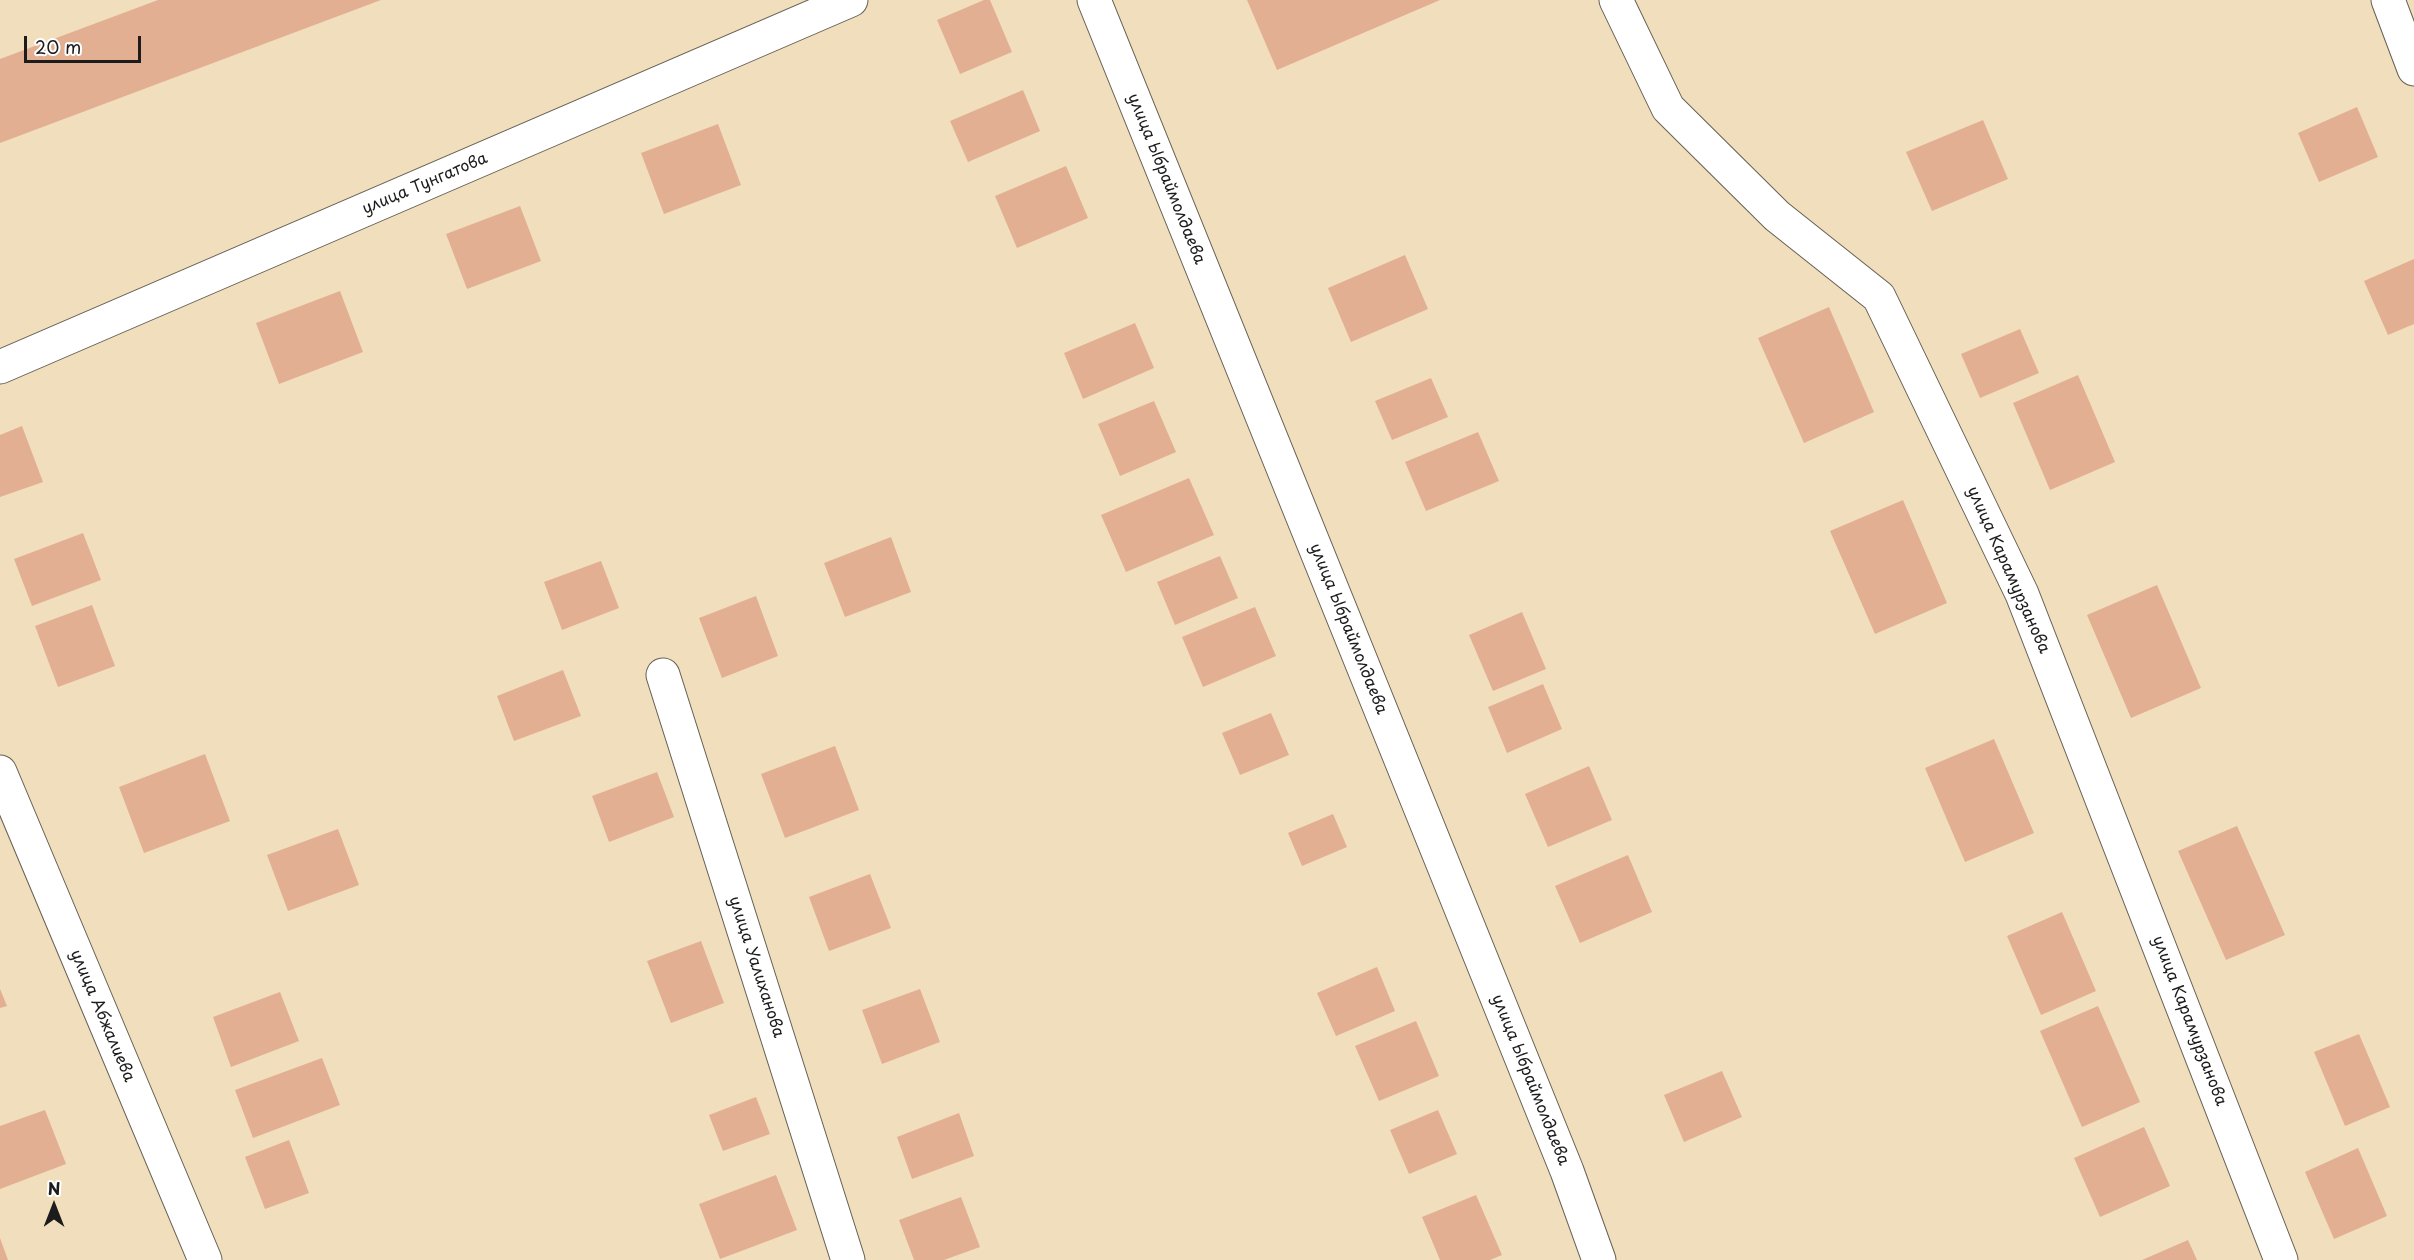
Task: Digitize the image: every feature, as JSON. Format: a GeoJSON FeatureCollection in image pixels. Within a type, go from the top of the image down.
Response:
{"type":"FeatureCollection","features":[{"type":"Feature","properties":{"kind":"street","name":"улица Тунгатова"},"geometry":{"type":"LineString","coordinates":[[0,367],[851,0]]}},
{"type":"Feature","properties":{"kind":"street","name":"улица Ыбраймолдаева"},"geometry":{"type":"LineString","coordinates":[[1094,0],[1567,1171],[1599,1260]]}},
{"type":"Feature","properties":{"kind":"street","name":"улица Карамурзанова"},"geometry":{"type":"LineString","coordinates":[[1616,0],[1668,108],[1777,216],[1879,297],[2022,594],[2281,1260]]}},
{"type":"Feature","properties":{"kind":"street"},"geometry":{"type":"LineString","coordinates":[[2388,0],[2414,69]]}},
{"type":"Feature","properties":{"kind":"street","name":"улица Уалиханова"},"geometry":{"type":"LineString","coordinates":[[663,675],[848,1260]]}},
{"type":"Feature","properties":{"kind":"street","name":"улица Абжалиева"},"geometry":{"type":"LineString","coordinates":[[0,772],[205,1260]]}},
{"type":"Feature","properties":{"kind":"building"},"geometry":{"type":"Polygon","coordinates":[[[158,0],[381,0],[0,143],[0,59],[158,0]]]}},
{"type":"Feature","properties":{"kind":"building"},"geometry":{"type":"Polygon","coordinates":[[[984,0],[990,0],[1012,52],[960,74],[937,20],[984,0]]]}},
{"type":"Feature","properties":{"kind":"building"},"geometry":{"type":"Polygon","coordinates":[[[1247,0],[1440,0],[1277,70],[1247,0]]]}},
{"type":"Feature","properties":{"kind":"building"},"geometry":{"type":"Polygon","coordinates":[[[1023,90],[1040,131],[968,162],[950,121],[1023,90]]]}},
{"type":"Feature","properties":{"kind":"building"},"geometry":{"type":"Polygon","coordinates":[[[2357,107],[2378,157],[2319,182],[2298,133],[2357,107]]]}},
{"type":"Feature","properties":{"kind":"building"},"geometry":{"type":"Polygon","coordinates":[[[1983,120],[2008,179],[1932,211],[1906,152],[1983,120]]]}},
{"type":"Feature","properties":{"kind":"building"},"geometry":{"type":"Polygon","coordinates":[[[718,124],[741,185],[664,214],[641,153],[718,124]]]}},
{"type":"Feature","properties":{"kind":"building"},"geometry":{"type":"Polygon","coordinates":[[[1066,166],[1088,218],[1017,248],[995,196],[1066,166]]]}},
{"type":"Feature","properties":{"kind":"building"},"geometry":{"type":"Polygon","coordinates":[[[520,206],[541,261],[467,289],[446,234],[520,206]]]}},
{"type":"Feature","properties":{"kind":"building"},"geometry":{"type":"Polygon","coordinates":[[[1405,255],[1428,309],[1351,342],[1328,288],[1405,255]]]}},
{"type":"Feature","properties":{"kind":"building"},"geometry":{"type":"Polygon","coordinates":[[[2414,259],[2414,324],[2388,335],[2364,281],[2414,259]]]}},
{"type":"Feature","properties":{"kind":"building"},"geometry":{"type":"Polygon","coordinates":[[[340,291],[363,352],[279,384],[256,323],[340,291]]]}},
{"type":"Feature","properties":{"kind":"building"},"geometry":{"type":"Polygon","coordinates":[[[1829,307],[1874,412],[1804,443],[1758,338],[1829,307]]]}},
{"type":"Feature","properties":{"kind":"building"},"geometry":{"type":"Polygon","coordinates":[[[1135,323],[1154,368],[1083,399],[1064,353],[1135,323]]]}},
{"type":"Feature","properties":{"kind":"building"},"geometry":{"type":"Polygon","coordinates":[[[2020,329],[2039,373],[1980,398],[1961,354],[2020,329]]]}},
{"type":"Feature","properties":{"kind":"building"},"geometry":{"type":"Polygon","coordinates":[[[2078,375],[2115,462],[2050,490],[2013,403],[2078,375]]]}},
{"type":"Feature","properties":{"kind":"building"},"geometry":{"type":"Polygon","coordinates":[[[1431,378],[1448,417],[1392,440],[1375,401],[1431,378]]]}},
{"type":"Feature","properties":{"kind":"building"},"geometry":{"type":"Polygon","coordinates":[[[1154,401],[1176,452],[1120,476],[1098,424],[1154,401]]]}},
{"type":"Feature","properties":{"kind":"building"},"geometry":{"type":"Polygon","coordinates":[[[22,426],[43,482],[0,497],[0,435],[22,426]]]}},
{"type":"Feature","properties":{"kind":"building"},"geometry":{"type":"Polygon","coordinates":[[[1478,432],[1499,481],[1426,511],[1405,462],[1478,432]]]}},
{"type":"Feature","properties":{"kind":"building"},"geometry":{"type":"Polygon","coordinates":[[[1189,478],[1214,535],[1126,572],[1101,515],[1189,478]]]}},
{"type":"Feature","properties":{"kind":"building"},"geometry":{"type":"Polygon","coordinates":[[[1903,500],[1947,603],[1875,634],[1830,531],[1903,500]]]}},
{"type":"Feature","properties":{"kind":"building"},"geometry":{"type":"Polygon","coordinates":[[[83,533],[101,580],[32,606],[14,559],[83,533]]]}},
{"type":"Feature","properties":{"kind":"building"},"geometry":{"type":"Polygon","coordinates":[[[891,537],[911,592],[845,617],[824,563],[891,537]]]}},
{"type":"Feature","properties":{"kind":"building"},"geometry":{"type":"Polygon","coordinates":[[[1220,556],[1238,598],[1175,625],[1157,582],[1220,556]]]}},
{"type":"Feature","properties":{"kind":"building"},"geometry":{"type":"Polygon","coordinates":[[[601,561],[619,608],[562,630],[544,582],[601,561]]]}},
{"type":"Feature","properties":{"kind":"building"},"geometry":{"type":"Polygon","coordinates":[[[2157,585],[2201,688],[2131,718],[2087,615],[2157,585]]]}},
{"type":"Feature","properties":{"kind":"building"},"geometry":{"type":"Polygon","coordinates":[[[756,596],[778,656],[722,678],[699,618],[756,596]]]}},
{"type":"Feature","properties":{"kind":"building"},"geometry":{"type":"Polygon","coordinates":[[[92,605],[115,666],[58,687],[35,626],[92,605]]]}},
{"type":"Feature","properties":{"kind":"building"},"geometry":{"type":"Polygon","coordinates":[[[1255,607],[1276,656],[1203,687],[1182,637],[1255,607]]]}},
{"type":"Feature","properties":{"kind":"building"},"geometry":{"type":"Polygon","coordinates":[[[1522,612],[1546,669],[1493,691],[1469,635],[1522,612]]]}},
{"type":"Feature","properties":{"kind":"building"},"geometry":{"type":"Polygon","coordinates":[[[563,670],[581,716],[514,741],[497,696],[563,670]]]}},
{"type":"Feature","properties":{"kind":"building"},"geometry":{"type":"Polygon","coordinates":[[[1543,684],[1562,729],[1507,753],[1488,707],[1543,684]]]}},
{"type":"Feature","properties":{"kind":"building"},"geometry":{"type":"Polygon","coordinates":[[[1271,713],[1289,755],[1240,775],[1222,733],[1271,713]]]}},
{"type":"Feature","properties":{"kind":"building"},"geometry":{"type":"Polygon","coordinates":[[[1994,739],[2034,833],[1965,862],[1925,768],[1994,739]]]}},
{"type":"Feature","properties":{"kind":"building"},"geometry":{"type":"Polygon","coordinates":[[[835,746],[859,810],[785,838],[761,774],[835,746]]]}},
{"type":"Feature","properties":{"kind":"building"},"geometry":{"type":"Polygon","coordinates":[[[205,754],[230,821],[144,853],[119,787],[205,754]]]}},
{"type":"Feature","properties":{"kind":"building"},"geometry":{"type":"Polygon","coordinates":[[[1589,766],[1612,820],[1548,847],[1525,794],[1589,766]]]}},
{"type":"Feature","properties":{"kind":"building"},"geometry":{"type":"Polygon","coordinates":[[[657,772],[674,817],[609,842],[592,796],[657,772]]]}},
{"type":"Feature","properties":{"kind":"building"},"geometry":{"type":"Polygon","coordinates":[[[1333,814],[1347,847],[1302,866],[1288,833],[1333,814]]]}},
{"type":"Feature","properties":{"kind":"building"},"geometry":{"type":"Polygon","coordinates":[[[2237,826],[2285,935],[2226,960],[2178,851],[2237,826]]]}},
{"type":"Feature","properties":{"kind":"building"},"geometry":{"type":"Polygon","coordinates":[[[338,829],[359,885],[288,911],[267,855],[338,829]]]}},
{"type":"Feature","properties":{"kind":"building"},"geometry":{"type":"Polygon","coordinates":[[[1628,855],[1652,912],[1580,943],[1555,886],[1628,855]]]}},
{"type":"Feature","properties":{"kind":"building"},"geometry":{"type":"Polygon","coordinates":[[[870,874],[891,928],[829,951],[809,897],[870,874]]]}},
{"type":"Feature","properties":{"kind":"building"},"geometry":{"type":"Polygon","coordinates":[[[2062,912],[2096,991],[2041,1015],[2007,936],[2062,912]]]}},
{"type":"Feature","properties":{"kind":"building"},"geometry":{"type":"Polygon","coordinates":[[[701,941],[724,1003],[671,1023],[647,961],[701,941]]]}},
{"type":"Feature","properties":{"kind":"building"},"geometry":{"type":"Polygon","coordinates":[[[1377,967],[1395,1011],[1336,1036],[1317,993],[1377,967]]]}},
{"type":"Feature","properties":{"kind":"building"},"geometry":{"type":"Polygon","coordinates":[[[0,989],[7,1006],[0,1008],[0,989]]]}},
{"type":"Feature","properties":{"kind":"building"},"geometry":{"type":"Polygon","coordinates":[[[920,989],[940,1042],[882,1064],[862,1010],[920,989]]]}},
{"type":"Feature","properties":{"kind":"building"},"geometry":{"type":"Polygon","coordinates":[[[280,992],[299,1041],[231,1067],[213,1017],[280,992]]]}},
{"type":"Feature","properties":{"kind":"building"},"geometry":{"type":"Polygon","coordinates":[[[2098,1006],[2140,1102],[2082,1127],[2040,1031],[2098,1006]]]}},
{"type":"Feature","properties":{"kind":"building"},"geometry":{"type":"Polygon","coordinates":[[[1416,1021],[1439,1076],[1379,1101],[1355,1046],[1416,1021]]]}},
{"type":"Feature","properties":{"kind":"building"},"geometry":{"type":"Polygon","coordinates":[[[2359,1034],[2390,1107],[2345,1126],[2314,1052],[2359,1034]]]}},
{"type":"Feature","properties":{"kind":"building"},"geometry":{"type":"Polygon","coordinates":[[[322,1058],[340,1105],[253,1138],[235,1090],[322,1058]]]}},
{"type":"Feature","properties":{"kind":"building"},"geometry":{"type":"Polygon","coordinates":[[[1722,1071],[1742,1117],[1684,1142],[1664,1095],[1722,1071]]]}},
{"type":"Feature","properties":{"kind":"building"},"geometry":{"type":"Polygon","coordinates":[[[756,1097],[770,1134],[723,1151],[709,1115],[756,1097]]]}},
{"type":"Feature","properties":{"kind":"building"},"geometry":{"type":"Polygon","coordinates":[[[45,1110],[66,1164],[0,1189],[0,1126],[45,1110]]]}},
{"type":"Feature","properties":{"kind":"building"},"geometry":{"type":"Polygon","coordinates":[[[1438,1110],[1457,1154],[1409,1174],[1390,1130],[1438,1110]]]}},
{"type":"Feature","properties":{"kind":"building"},"geometry":{"type":"Polygon","coordinates":[[[959,1113],[974,1156],[912,1179],[897,1137],[959,1113]]]}},
{"type":"Feature","properties":{"kind":"building"},"geometry":{"type":"Polygon","coordinates":[[[2144,1127],[2170,1186],[2100,1217],[2074,1158],[2144,1127]]]}},
{"type":"Feature","properties":{"kind":"building"},"geometry":{"type":"Polygon","coordinates":[[[289,1140],[309,1193],[265,1209],[245,1157],[289,1140]]]}},
{"type":"Feature","properties":{"kind":"building"},"geometry":{"type":"Polygon","coordinates":[[[2358,1148],[2387,1216],[2334,1239],[2305,1172],[2358,1148]]]}},
{"type":"Feature","properties":{"kind":"building"},"geometry":{"type":"Polygon","coordinates":[[[776,1175],[797,1230],[720,1259],[699,1204],[776,1175]]]}},
{"type":"Feature","properties":{"kind":"building"},"geometry":{"type":"Polygon","coordinates":[[[1476,1195],[1502,1255],[1490,1260],[1440,1260],[1422,1217],[1476,1195]]]}},
{"type":"Feature","properties":{"kind":"building"},"geometry":{"type":"Polygon","coordinates":[[[961,1197],[980,1247],[944,1260],[914,1260],[899,1220],[961,1197]]]}},
{"type":"Feature","properties":{"kind":"building"},"geometry":{"type":"Polygon","coordinates":[[[0,1238],[8,1260],[0,1260],[0,1238]]]}},
{"type":"Feature","properties":{"kind":"building"},"geometry":{"type":"Polygon","coordinates":[[[2188,1240],[2197,1260],[2142,1260],[2188,1240]]]}}]}
